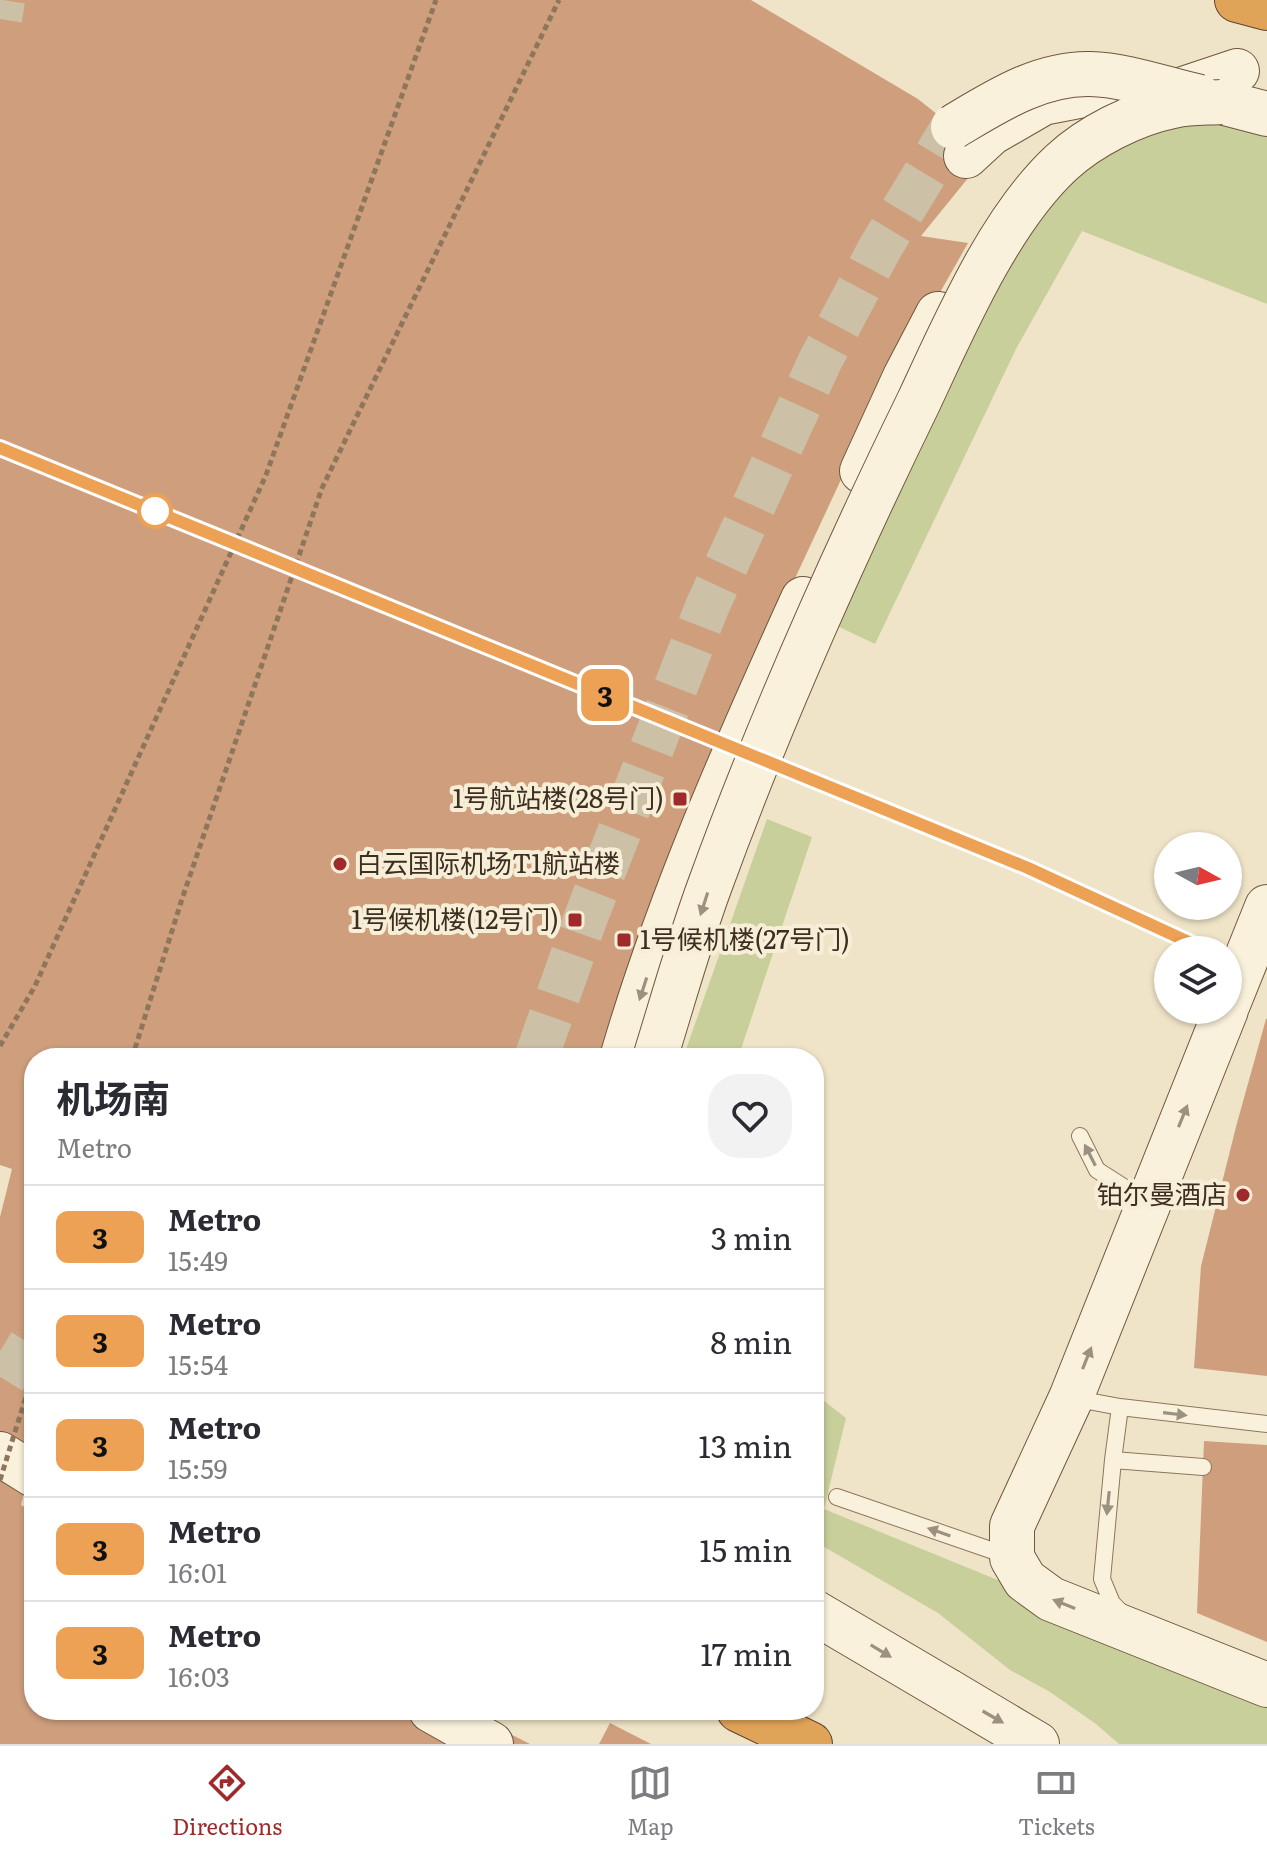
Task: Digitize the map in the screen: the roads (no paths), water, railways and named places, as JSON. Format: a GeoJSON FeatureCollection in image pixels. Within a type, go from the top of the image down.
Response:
{"type":"FeatureCollection","features":[{"type":"Feature","properties":{"kind":"highway"},"geometry":{"type":"LineString","coordinates":[[1237,0],[1267,8]]}},
{"type":"Feature","properties":{"kind":"highway"},"geometry":{"type":"LineString","coordinates":[[760,1720],[810,1744]]}},
{"type":"Feature","properties":{"kind":"street"},"geometry":{"type":"LineString","coordinates":[[960,141],[1007,95],[1048,79],[1089,74],[1128,79],[1242,80]]}},
{"type":"Feature","properties":{"kind":"street"},"geometry":{"type":"LineString","coordinates":[[1242,80],[1267,114]]}},
{"type":"Feature","properties":{"kind":"street"},"geometry":{"type":"LineString","coordinates":[[625,1048],[665,921],[758,700],[905,377],[974,245],[1040,162],[1122,109],[1242,80]]}},
{"type":"Feature","properties":{"kind":"street"},"geometry":{"type":"LineString","coordinates":[[658,1048],[710,885],[795,669],[871,500],[967,300],[1026,200],[1062,162],[1093,140],[1141,115],[1242,80]]}},
{"type":"Feature","properties":{"kind":"street"},"geometry":{"type":"LineString","coordinates":[[1242,969],[1267,907]]}},
{"type":"Feature","properties":{"kind":"street"},"geometry":{"type":"LineString","coordinates":[[1220,1024],[1071,1398],[1012,1526],[1012,1558],[1025,1580],[1051,1599],[1267,1685]]}},
{"type":"Feature","properties":{"kind":"street"},"geometry":{"type":"LineString","coordinates":[[0,1454],[24,1469]]}},
{"type":"Feature","properties":{"kind":"street"},"geometry":{"type":"LineString","coordinates":[[824,1618],[1037,1744]]}},
{"type":"Feature","properties":{"kind":"street"},"geometry":{"type":"LineString","coordinates":[[449,1720],[491,1744]]}},
{"type":"Feature","properties":{"kind":"lane"},"geometry":{"type":"LineString","coordinates":[[1080,1136],[1097,1170],[1149,1203]]}},
{"type":"Feature","properties":{"kind":"lane"},"geometry":{"type":"LineString","coordinates":[[1071,1398],[1120,1407],[1267,1424]]}},
{"type":"Feature","properties":{"kind":"lane"},"geometry":{"type":"LineString","coordinates":[[1120,1407],[1102,1579],[1112,1603],[1127,1618],[1267,1670]]}},
{"type":"Feature","properties":{"kind":"lane"},"geometry":{"type":"LineString","coordinates":[[1113,1460],[1203,1467]]}},
{"type":"Feature","properties":{"kind":"lane"},"geometry":{"type":"LineString","coordinates":[[837,1497],[1012,1558]]}},
{"type":"Feature","properties":{"kind":"tunnel"},"geometry":{"type":"LineString","coordinates":[[0,19],[3,0]]}},
{"type":"Feature","properties":{"kind":"tunnel"},"geometry":{"type":"LineString","coordinates":[[540,1048],[586,917],[707,607],[820,361],[880,248],[953,127]]}},
{"type":"Feature","properties":{"kind":"tunnel"},"geometry":{"type":"LineString","coordinates":[[0,1351],[24,1366]]}},
{"type":"Feature","properties":{"kind":"metro line","name":"3"},"geometry":{"type":"LineString","coordinates":[[0,448],[1028,868],[1177,936]]}},
{"type":"Feature","properties":{"kind":"place","name":"1号航站楼(28号门)"},"geometry":{"type":"Point","coordinates":[680,799]}},
{"type":"Feature","properties":{"kind":"place","name":"白云国际机场T1航站楼"},"geometry":{"type":"Point","coordinates":[340,864]}},
{"type":"Feature","properties":{"kind":"place","name":"1号候机楼(12号门)"},"geometry":{"type":"Point","coordinates":[575,920]}},
{"type":"Feature","properties":{"kind":"place","name":"1号候机楼(27号门)"},"geometry":{"type":"Point","coordinates":[624,940]}},
{"type":"Feature","properties":{"kind":"place","name":"铂尔曼酒店"},"geometry":{"type":"Point","coordinates":[1243,1195]}}]}
